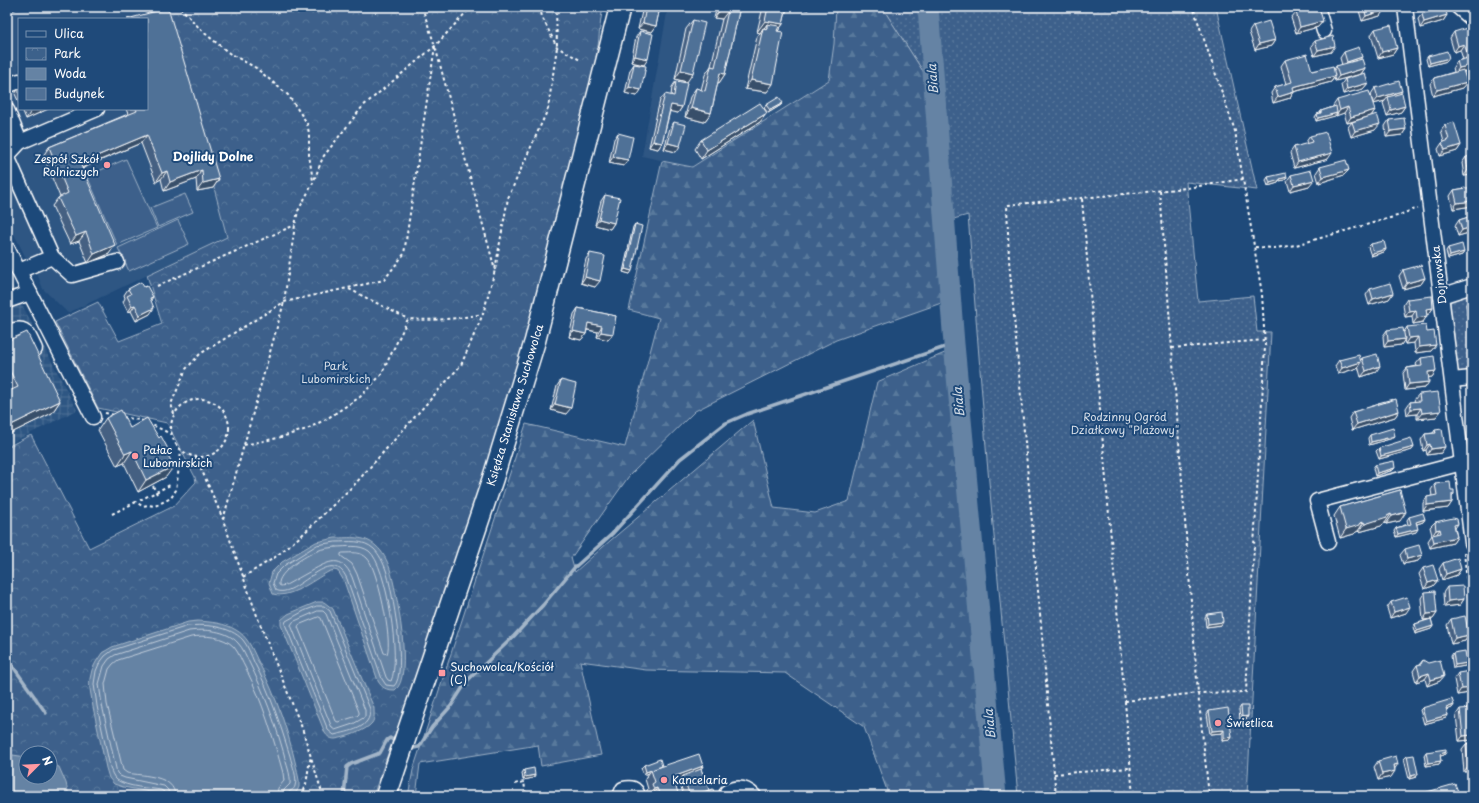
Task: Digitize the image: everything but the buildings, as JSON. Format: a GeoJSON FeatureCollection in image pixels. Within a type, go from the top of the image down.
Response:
{"type":"FeatureCollection","features":[{"type":"Feature","properties":{"kind":"highway","name":"Księdza Stanisława Suchowolca"},"geometry":{"type":"LineString","coordinates":[[386,796],[493,478],[535,341],[620,7]]}},
{"type":"Feature","properties":{"kind":"street"},"geometry":{"type":"LineString","coordinates":[[1317,7],[1324,31]]}},
{"type":"Feature","properties":{"kind":"street","name":"Dojnowska"},"geometry":{"type":"LineString","coordinates":[[1405,7],[1462,463],[1468,479],[1472,543]]}},
{"type":"Feature","properties":{"kind":"street"},"geometry":{"type":"LineString","coordinates":[[1458,7],[1472,19]]}},
{"type":"Feature","properties":{"kind":"street"},"geometry":{"type":"LineString","coordinates":[[7,86],[18,81]]}},
{"type":"Feature","properties":{"kind":"street"},"geometry":{"type":"LineString","coordinates":[[7,110],[20,142]]}},
{"type":"Feature","properties":{"kind":"street"},"geometry":{"type":"LineString","coordinates":[[95,110],[20,142],[7,156],[52,257],[72,275],[117,262]]}},
{"type":"Feature","properties":{"kind":"street"},"geometry":{"type":"LineString","coordinates":[[7,248],[90,411]]}},
{"type":"Feature","properties":{"kind":"street"},"geometry":{"type":"LineString","coordinates":[[19,271],[52,257]]}},
{"type":"Feature","properties":{"kind":"street"},"geometry":{"type":"LineString","coordinates":[[1441,296],[1472,286]]}},
{"type":"Feature","properties":{"kind":"street"},"geometry":{"type":"LineString","coordinates":[[7,301],[30,293]]}},
{"type":"Feature","properties":{"kind":"street"},"geometry":{"type":"LineString","coordinates":[[7,333],[16,329],[24,330],[42,364]]}},
{"type":"Feature","properties":{"kind":"street"},"geometry":{"type":"LineString","coordinates":[[1452,380],[1472,378]]}},
{"type":"Feature","properties":{"kind":"street"},"geometry":{"type":"LineString","coordinates":[[1328,542],[1317,501],[1462,463]]}},
{"type":"Feature","properties":{"kind":"street"},"geometry":{"type":"LineString","coordinates":[[620,796],[623,789],[633,788],[637,792],[638,796]]}},
{"type":"Feature","properties":{"kind":"street"},"geometry":{"type":"LineString","coordinates":[[726,796],[727,792],[734,788],[740,788],[749,791],[754,796]]}},
{"type":"Feature","properties":{"kind":"path"},"geometry":{"type":"LineString","coordinates":[[7,11],[23,7]]}},
{"type":"Feature","properties":{"kind":"path"},"geometry":{"type":"LineString","coordinates":[[180,7],[202,31],[229,52],[256,68],[288,95],[307,123],[313,183]]}},
{"type":"Feature","properties":{"kind":"path"},"geometry":{"type":"LineString","coordinates":[[422,7],[495,270]]}},
{"type":"Feature","properties":{"kind":"path"},"geometry":{"type":"LineString","coordinates":[[223,520],[284,302],[298,211],[313,183],[323,157],[363,106],[434,46],[471,7]]}},
{"type":"Feature","properties":{"kind":"path"},"geometry":{"type":"LineString","coordinates":[[540,7],[542,16],[557,47],[580,60]]}},
{"type":"Feature","properties":{"kind":"path"},"geometry":{"type":"LineString","coordinates":[[243,577],[274,558],[302,535],[355,484],[461,365],[483,314],[495,270],[508,198],[548,109],[557,47],[556,7]]}},
{"type":"Feature","properties":{"kind":"path"},"geometry":{"type":"LineString","coordinates":[[1125,701],[1198,693],[1246,692],[1265,340],[1262,294],[1235,131],[1193,7]]}},
{"type":"Feature","properties":{"kind":"path"},"geometry":{"type":"LineString","coordinates":[[174,414],[171,404],[186,369],[200,354],[284,302],[384,280],[404,254],[434,46]]}},
{"type":"Feature","properties":{"kind":"path"},"geometry":{"type":"LineString","coordinates":[[1056,796],[1010,268],[1007,205],[1082,199],[1243,179]]}},
{"type":"Feature","properties":{"kind":"path"},"geometry":{"type":"LineString","coordinates":[[1160,190],[1198,693],[1209,796]]}},
{"type":"Feature","properties":{"kind":"path"},"geometry":{"type":"LineString","coordinates":[[1082,199],[1133,796]]}},
{"type":"Feature","properties":{"kind":"path"},"geometry":{"type":"LineString","coordinates":[[1255,247],[1275,248],[1296,245],[1397,216],[1412,210],[1431,209]]}},
{"type":"Feature","properties":{"kind":"path"},"geometry":{"type":"LineString","coordinates":[[157,286],[295,225]]}},
{"type":"Feature","properties":{"kind":"path"},"geometry":{"type":"LineString","coordinates":[[348,288],[408,319],[433,321],[483,314]]}},
{"type":"Feature","properties":{"kind":"path"},"geometry":{"type":"LineString","coordinates":[[244,445],[278,438],[307,429],[328,418],[360,397],[381,374],[408,319]]}},
{"type":"Feature","properties":{"kind":"path"},"geometry":{"type":"LineString","coordinates":[[1172,348],[1265,340]]}},
{"type":"Feature","properties":{"kind":"path"},"geometry":{"type":"LineString","coordinates":[[200,399],[210,400],[219,405],[226,413],[229,423],[230,433],[226,443],[220,451],[211,456],[200,458],[181,452],[175,444],[171,434],[171,424],[174,414],[181,406],[190,401],[200,399]]}},
{"type":"Feature","properties":{"kind":"path"},"geometry":{"type":"LineString","coordinates":[[90,411],[145,421],[171,434]]}},
{"type":"Feature","properties":{"kind":"path"},"geometry":{"type":"LineString","coordinates":[[112,514],[136,502],[142,506],[155,506],[171,498],[176,490],[181,452]]}},
{"type":"Feature","properties":{"kind":"path"},"geometry":{"type":"LineString","coordinates":[[196,457],[223,520],[260,624],[302,728],[323,796]]}},
{"type":"Feature","properties":{"kind":"path"},"geometry":{"type":"LineString","coordinates":[[140,500],[170,485]]}},
{"type":"Feature","properties":{"kind":"path"},"geometry":{"type":"LineString","coordinates":[[153,486],[156,493]]}},
{"type":"Feature","properties":{"kind":"path"},"geometry":{"type":"LineString","coordinates":[[301,796],[305,788],[307,768],[311,757]]}},
{"type":"Feature","properties":{"kind":"path"},"geometry":{"type":"LineString","coordinates":[[1054,774],[1131,768]]}},
{"type":"Feature","properties":{"kind":"path"},"geometry":{"type":"LineString","coordinates":[[515,784],[524,782],[526,796]]}},
{"type":"Feature","properties":{"kind":"shaded area","name":"Zespół Szkół Rolniczych"},"geometry":{"type":"Polygon","coordinates":[[[34,7],[166,7],[227,237],[68,313],[43,289],[32,260],[26,258],[7,220],[7,14],[34,7]]]}},
{"type":"Feature","properties":{"kind":"shaded area"},"geometry":{"type":"Polygon","coordinates":[[[668,7],[836,7],[834,44],[829,80],[692,167],[642,156],[668,7]]]}},
{"type":"Feature","properties":{"kind":"shaded area"},"geometry":{"type":"Polygon","coordinates":[[[7,276],[77,410],[7,445],[7,276]]]}},
{"type":"Feature","properties":{"kind":"green space","name":"Park Lubomirskich"},"geometry":{"type":"Polygon","coordinates":[[[166,7],[603,7],[596,57],[599,58],[527,340],[450,584],[399,732],[396,731],[373,796],[7,796],[7,447],[31,435],[89,548],[174,506],[196,482],[195,477],[167,423],[98,408],[55,322],[98,302],[119,341],[162,324],[147,275],[227,237],[166,7]]]}},
{"type":"Feature","properties":{"kind":"green space"},"geometry":{"type":"Polygon","coordinates":[[[836,7],[882,7],[926,76],[947,301],[836,340],[695,411],[629,476],[571,558],[575,572],[753,420],[774,508],[815,513],[849,501],[877,382],[954,349],[994,796],[889,796],[864,727],[785,673],[646,670],[580,661],[601,755],[541,766],[538,745],[420,764],[416,796],[408,796],[413,770],[526,424],[625,447],[659,318],[629,310],[662,161],[692,167],[829,80],[834,44],[836,7]]]}},
{"type":"Feature","properties":{"kind":"green space","name":"Rodzinny Ogród Działkowy \"Plażowy\""},"geometry":{"type":"Polygon","coordinates":[[[882,7],[1216,7],[1257,190],[1186,182],[1198,301],[1253,296],[1257,332],[1271,332],[1247,796],[1018,796],[987,460],[968,215],[939,223],[926,76],[882,7]]]}},
{"type":"Feature","properties":{"kind":"green space"},"geometry":{"type":"Polygon","coordinates":[[[126,159],[157,228],[117,245],[87,176],[126,159]]]}},
{"type":"Feature","properties":{"kind":"green space"},"geometry":{"type":"Polygon","coordinates":[[[185,194],[193,212],[158,227],[150,208],[185,194]]]}},
{"type":"Feature","properties":{"kind":"green space"},"geometry":{"type":"Polygon","coordinates":[[[178,220],[189,244],[129,271],[118,248],[178,220]]]}},
{"type":"Feature","properties":{"kind":"green space"},"geometry":{"type":"Polygon","coordinates":[[[1472,294],[1472,303],[1466,304],[1472,355],[1472,370],[1457,373],[1455,361],[1461,360],[1457,360],[1450,302],[1472,294]]]}},
{"type":"Feature","properties":{"kind":"water"},"geometry":{"type":"Polygon","coordinates":[[[335,538],[357,538],[371,542],[381,551],[389,566],[393,579],[399,613],[403,652],[403,669],[400,682],[395,690],[385,688],[378,681],[344,581],[338,571],[334,570],[328,572],[294,592],[280,595],[273,594],[269,583],[272,572],[282,562],[316,542],[335,538]]]}},
{"type":"Feature","properties":{"kind":"water"},"geometry":{"type":"Polygon","coordinates":[[[317,602],[324,602],[333,609],[374,708],[374,720],[369,726],[355,734],[335,739],[329,737],[325,733],[281,625],[281,620],[288,614],[317,602]]]}},
{"type":"Feature","properties":{"kind":"water"},"geometry":{"type":"Polygon","coordinates":[[[198,621],[218,623],[232,628],[246,639],[251,647],[271,688],[292,749],[299,780],[299,787],[296,793],[283,796],[172,796],[123,787],[114,784],[109,778],[89,683],[92,670],[96,662],[102,653],[112,647],[188,622],[198,621]]]}},
{"type":"Feature","properties":{"kind":"water"},"geometry":{"type":"Polygon","coordinates":[[[13,755],[18,756],[18,785],[58,785],[59,767],[66,783],[69,796],[7,796],[7,757],[13,755]]]}},
{"type":"Feature","properties":{"kind":"waterway","name":"Biala"},"geometry":{"type":"LineString","coordinates":[[928,7],[954,344],[996,796]]}},
{"type":"Feature","properties":{"kind":"waterway"},"geometry":{"type":"LineString","coordinates":[[414,748],[419,747],[432,727],[451,706],[467,681],[514,636],[543,605],[574,568],[612,534],[680,459],[726,423],[747,414],[954,344]]}},
{"type":"Feature","properties":{"kind":"waterway"},"geometry":{"type":"LineString","coordinates":[[7,658],[46,713]]}},
{"type":"Feature","properties":{"kind":"waterway"},"geometry":{"type":"LineString","coordinates":[[344,796],[347,767],[380,753],[387,740],[390,738],[393,740]]}},
{"type":"Feature","properties":{"kind":"place","name":"Zespół Szkół Rolniczych"},"geometry":{"type":"Point","coordinates":[107,165]}},
{"type":"Feature","properties":{"kind":"place","name":"Pałac Lubomirskich"},"geometry":{"type":"Point","coordinates":[135,456]}},
{"type":"Feature","properties":{"kind":"place","name":"Suchowolca/Kościół (C)"},"geometry":{"type":"Point","coordinates":[442,673]}},
{"type":"Feature","properties":{"kind":"place","name":"Świetlica"},"geometry":{"type":"Point","coordinates":[1218,723]}},
{"type":"Feature","properties":{"kind":"place","name":"Kancelaria"},"geometry":{"type":"Point","coordinates":[664,780]}},
{"type":"Feature","properties":{"kind":"district","name":"Dojlidy Dolne"},"geometry":{"type":"Point","coordinates":[213,157]}}]}
